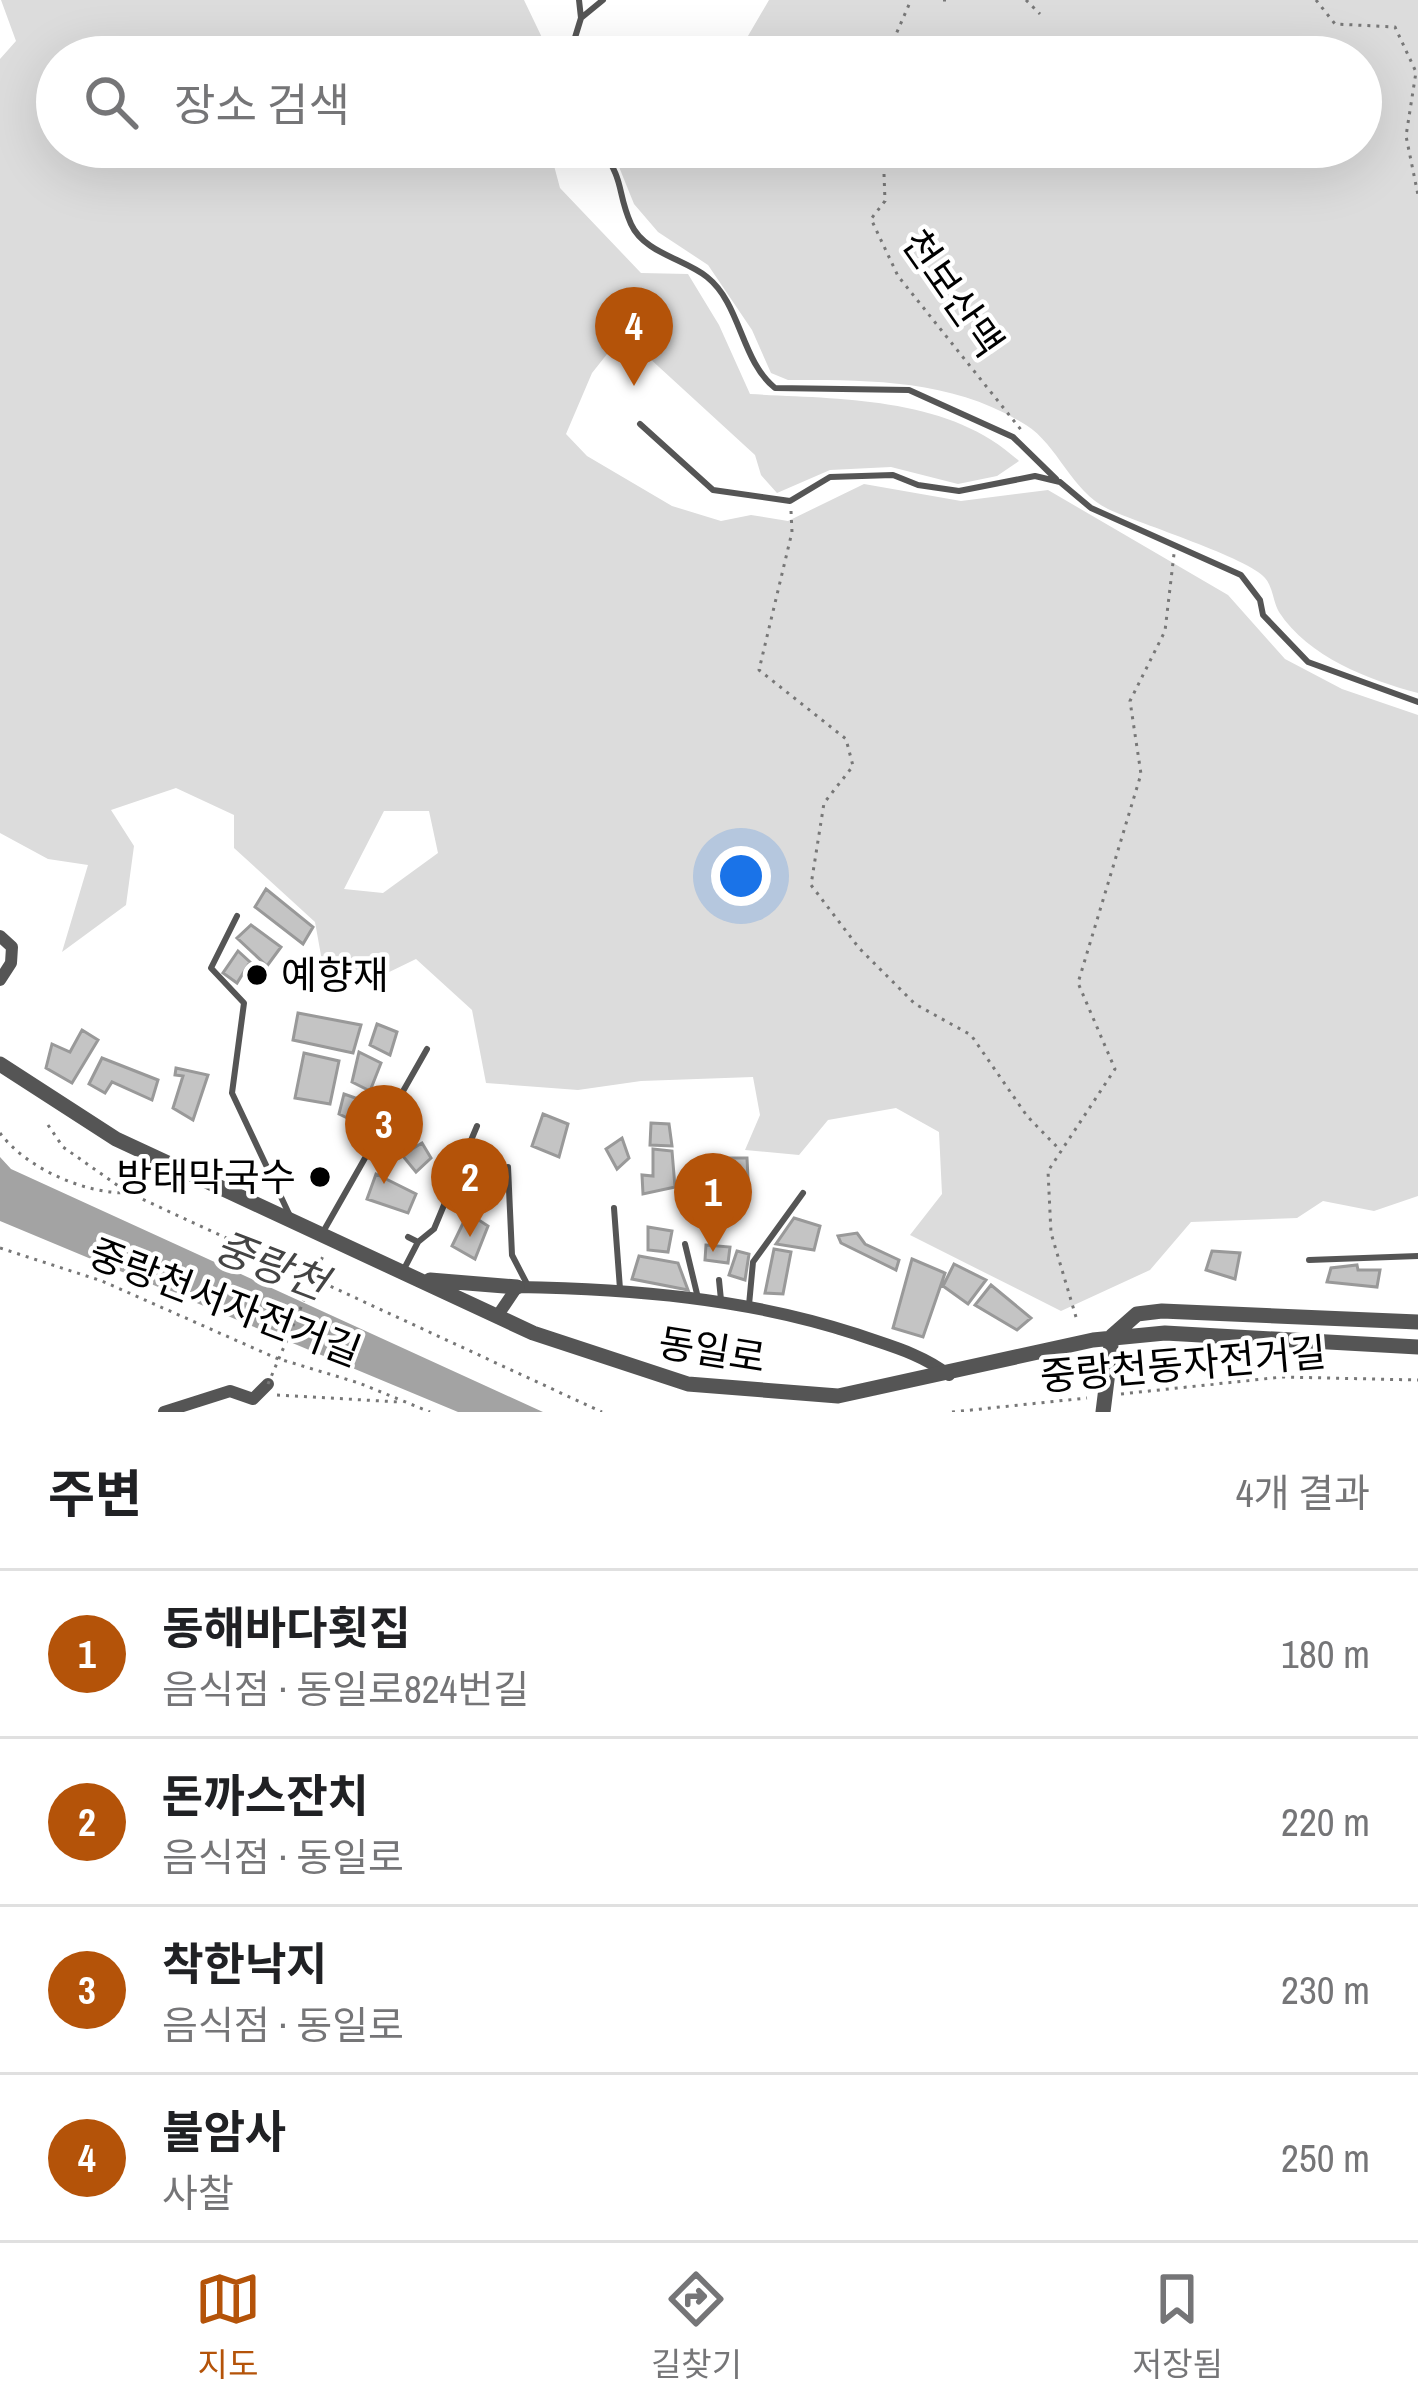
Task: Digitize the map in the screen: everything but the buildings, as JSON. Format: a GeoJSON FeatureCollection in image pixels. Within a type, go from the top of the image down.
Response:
{"type":"FeatureCollection","features":[{"type":"Feature","properties":{"kind":"street"},"geometry":{"type":"LineString","coordinates":[[0,936],[12,947],[11,962],[0,980]]}},
{"type":"Feature","properties":{"kind":"street","name":"동일로"},"geometry":{"type":"LineString","coordinates":[[0,1064],[116,1139],[609,1363],[688,1384],[838,1396],[1112,1336],[1165,1333],[1418,1347]]}},
{"type":"Feature","properties":{"kind":"street"},"geometry":{"type":"LineString","coordinates":[[424,1280],[749,1305],[815,1319],[911,1351],[949,1375]]}},
{"type":"Feature","properties":{"kind":"street"},"geometry":{"type":"LineString","coordinates":[[498,1315],[523,1287]]}},
{"type":"Feature","properties":{"kind":"street","name":"동일로"},"geometry":{"type":"LineString","coordinates":[[1112,1336],[1138,1314],[1162,1311],[1418,1322]]}},
{"type":"Feature","properties":{"kind":"street"},"geometry":{"type":"LineString","coordinates":[[1099,1405],[1112,1336]]}},
{"type":"Feature","properties":{"kind":"street"},"geometry":{"type":"LineString","coordinates":[[164,1412],[230,1390],[253,1400],[266,1389]]}},
{"type":"Feature","properties":{"kind":"lane"},"geometry":{"type":"LineString","coordinates":[[575,36],[581,18],[579,0]]}},
{"type":"Feature","properties":{"kind":"lane"},"geometry":{"type":"LineString","coordinates":[[581,18],[603,0]]}},
{"type":"Feature","properties":{"kind":"lane"},"geometry":{"type":"LineString","coordinates":[[616,168],[632,227],[668,258],[709,278],[760,376],[775,388],[909,390],[1013,437],[1091,508],[1174,549],[1199,552],[1240,575],[1271,625],[1308,662],[1418,702]]}},
{"type":"Feature","properties":{"kind":"lane"},"geometry":{"type":"LineString","coordinates":[[640,424],[713,490],[790,500],[830,477],[893,475],[918,485],[959,491],[1035,476],[1060,482]]}},
{"type":"Feature","properties":{"kind":"lane"},"geometry":{"type":"LineString","coordinates":[[237,916],[211,968],[244,1003],[232,1094],[291,1220]]}},
{"type":"Feature","properties":{"kind":"lane"},"geometry":{"type":"LineString","coordinates":[[323,1232],[427,1048]]}},
{"type":"Feature","properties":{"kind":"lane"},"geometry":{"type":"LineString","coordinates":[[404,1269],[418,1242],[434,1229],[477,1126]]}},
{"type":"Feature","properties":{"kind":"lane"},"geometry":{"type":"LineString","coordinates":[[508,1167],[512,1255],[523,1287]]}},
{"type":"Feature","properties":{"kind":"lane"},"geometry":{"type":"LineString","coordinates":[[749,1305],[753,1262],[803,1193]]}},
{"type":"Feature","properties":{"kind":"lane"},"geometry":{"type":"LineString","coordinates":[[614,1208],[620,1293]]}},
{"type":"Feature","properties":{"kind":"lane"},"geometry":{"type":"LineString","coordinates":[[408,1237],[418,1242]]}},
{"type":"Feature","properties":{"kind":"lane"},"geometry":{"type":"LineString","coordinates":[[685,1244],[698,1298]]}},
{"type":"Feature","properties":{"kind":"lane"},"geometry":{"type":"LineString","coordinates":[[1309,1260],[1418,1256]]}},
{"type":"Feature","properties":{"kind":"lane"},"geometry":{"type":"LineString","coordinates":[[719,1280],[721,1300]]}},
{"type":"Feature","properties":{"kind":"path"},"geometry":{"type":"LineString","coordinates":[[895,36],[911,0]]}},
{"type":"Feature","properties":{"kind":"path"},"geometry":{"type":"LineString","coordinates":[[1026,0],[1040,14]]}},
{"type":"Feature","properties":{"kind":"path"},"geometry":{"type":"LineString","coordinates":[[1316,0],[1335,24],[1395,27],[1416,72],[1406,136],[1418,195]]}},
{"type":"Feature","properties":{"kind":"path","name":"천보산맥"},"geometry":{"type":"LineString","coordinates":[[884,168],[886,201],[871,219],[898,276],[1014,419],[1035,460]]}},
{"type":"Feature","properties":{"kind":"path"},"geometry":{"type":"LineString","coordinates":[[790,500],[792,532],[759,670],[846,739],[853,766],[824,803],[811,885],[859,948],[914,1004],[971,1035],[1027,1116],[1061,1152]]}},
{"type":"Feature","properties":{"kind":"path"},"geometry":{"type":"LineString","coordinates":[[1076,1317],[1051,1233],[1048,1172],[1115,1069],[1078,983],[1141,774],[1130,701],[1165,631],[1174,549]]}},
{"type":"Feature","properties":{"kind":"path"},"geometry":{"type":"LineString","coordinates":[[48,1125],[63,1147],[128,1193],[602,1412]]}},
{"type":"Feature","properties":{"kind":"path"},"geometry":{"type":"LineString","coordinates":[[0,1132],[16,1154],[103,1193],[128,1193]]}},
{"type":"Feature","properties":{"kind":"path","name":"중랑천서자전거길"},"geometry":{"type":"LineString","coordinates":[[0,1248],[102,1281],[276,1358],[430,1412]]}},
{"type":"Feature","properties":{"kind":"path"},"geometry":{"type":"LineString","coordinates":[[324,1253],[266,1389],[406,1402]]}},
{"type":"Feature","properties":{"kind":"path","name":"중랑천동자전거길"},"geometry":{"type":"LineString","coordinates":[[1117,1394],[1282,1377],[1418,1380]]}},
{"type":"Feature","properties":{"kind":"path","name":"중랑천동자전거길"},"geometry":{"type":"LineString","coordinates":[[952,1412],[1099,1405]]}},
{"type":"Feature","properties":{"kind":"shaded area"},"geometry":{"type":"Polygon","coordinates":[[[1,0],[524,0],[541,36],[36,36],[36,168],[555,168],[560,188],[641,273],[688,274],[719,325],[750,394],[856,400],[927,413],[991,440],[1019,461],[997,476],[958,484],[891,467],[830,470],[777,493],[761,475],[755,455],[623,334],[592,373],[566,434],[587,456],[672,506],[721,521],[751,515],[788,521],[864,484],[961,501],[1048,490],[1228,595],[1285,659],[1342,689],[1418,715],[1418,1196],[1374,1211],[1323,1201],[1297,1218],[1191,1222],[1150,1270],[1061,1311],[910,1235],[942,1194],[939,1132],[896,1108],[828,1120],[799,1155],[745,1150],[760,1115],[753,1077],[641,1081],[578,1090],[486,1083],[472,1010],[416,959],[381,976],[322,961],[315,922],[234,848],[234,815],[176,788],[111,810],[134,846],[126,905],[62,952],[88,865],[48,859],[0,833],[0,59],[16,41],[1,0]],[[384,811],[344,889],[383,893],[438,853],[429,811],[384,811]]]}},
{"type":"Feature","properties":{"kind":"shaded area"},"geometry":{"type":"Polygon","coordinates":[[[769,0],[1418,0],[1418,693],[1360,674],[1306,642],[1279,612],[1268,582],[1255,570],[1095,501],[1037,434],[998,410],[910,385],[788,380],[771,373],[752,330],[708,265],[658,232],[634,204],[619,168],[1382,168],[1382,36],[748,36],[769,0]]]}},
{"type":"Feature","properties":{"kind":"shaded area","name":"중랑천"},"geometry":{"type":"Polygon","coordinates":[[[0,1157],[11,1169],[543,1412],[458,1412],[0,1221],[0,1157]]]}},
{"type":"Feature","properties":{"kind":"place","name":"불암사"},"geometry":{"type":"Point","coordinates":[634,386]}},
{"type":"Feature","properties":{"kind":"place","name":"예향재"},"geometry":{"type":"Point","coordinates":[257,975]}},
{"type":"Feature","properties":{"kind":"place","name":"방태막국수"},"geometry":{"type":"Point","coordinates":[320,1177]}},
{"type":"Feature","properties":{"kind":"place","name":"착한낙지"},"geometry":{"type":"Point","coordinates":[384,1184]}},
{"type":"Feature","properties":{"kind":"place","name":"돈까스잔치"},"geometry":{"type":"Point","coordinates":[470,1237]}},
{"type":"Feature","properties":{"kind":"place","name":"동해바다횟집"},"geometry":{"type":"Point","coordinates":[713,1252]}}]}
